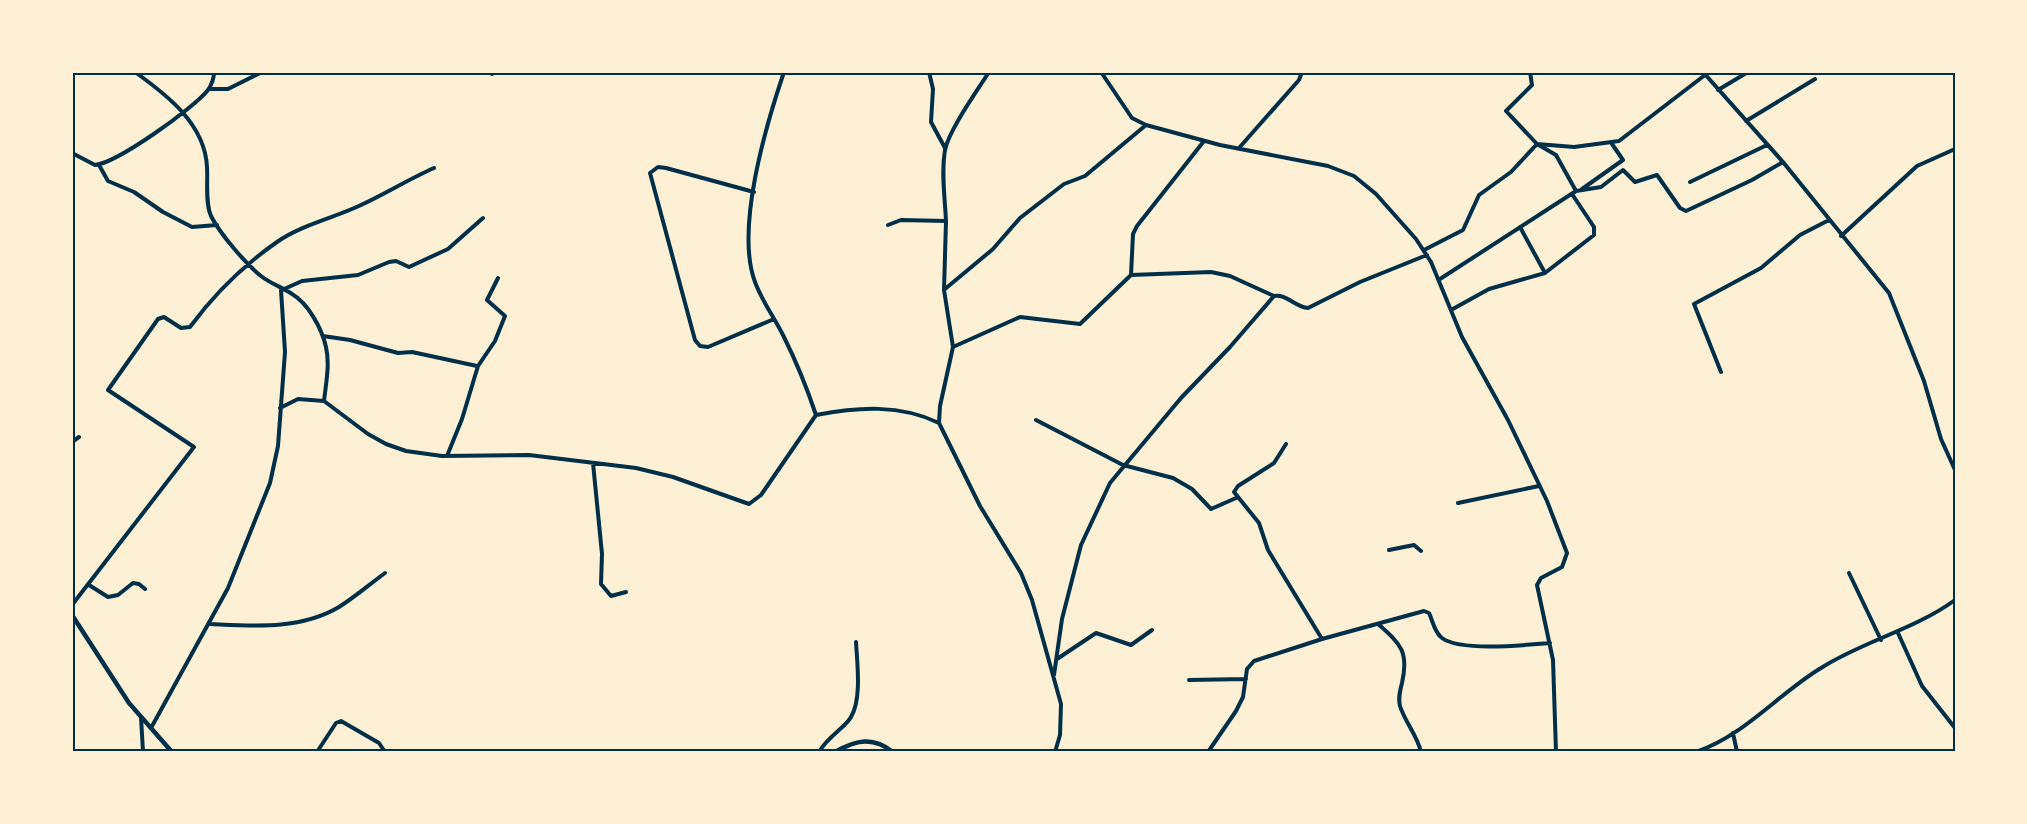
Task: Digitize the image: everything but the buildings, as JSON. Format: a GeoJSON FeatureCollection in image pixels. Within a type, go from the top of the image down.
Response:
{"type":"FeatureCollection","features":[{"type":"Feature","properties":{"kind":"street"},"geometry":{"type":"LineString","coordinates":[[135,72],[183,112],[194,126],[204,147],[209,208],[218,225],[261,276],[301,301],[323,336],[328,362],[324,401]]}},
{"type":"Feature","properties":{"kind":"street"},"geometry":{"type":"LineString","coordinates":[[99,165],[153,135],[183,112],[209,88],[214,72]]}},
{"type":"Feature","properties":{"kind":"street"},"geometry":{"type":"LineString","coordinates":[[209,88],[228,89],[262,72]]}},
{"type":"Feature","properties":{"kind":"street"},"geometry":{"type":"LineString","coordinates":[[784,72],[767,127],[754,192],[749,237],[752,272],[760,294],[793,356],[816,415]]}},
{"type":"Feature","properties":{"kind":"street"},"geometry":{"type":"LineString","coordinates":[[929,72],[933,89],[931,122],[945,150]]}},
{"type":"Feature","properties":{"kind":"street"},"geometry":{"type":"LineString","coordinates":[[988,72],[953,130],[945,150],[943,171],[946,221],[944,290],[953,347],[940,406],[939,423],[990,525],[1026,584],[1054,675],[1062,722],[1055,752]]}},
{"type":"Feature","properties":{"kind":"street"},"geometry":{"type":"LineString","coordinates":[[1101,72],[1132,117],[1146,125],[1238,149],[1315,163],[1354,176],[1376,194],[1424,250],[1440,279],[1451,310],[1539,486],[1567,553],[1562,567],[1541,578],[1538,585],[1553,660],[1556,752]]}},
{"type":"Feature","properties":{"kind":"street"},"geometry":{"type":"LineString","coordinates":[[1238,149],[1299,80],[1302,72]]}},
{"type":"Feature","properties":{"kind":"street"},"geometry":{"type":"LineString","coordinates":[[1451,310],[1490,289],[1545,273],[1594,235],[1594,227],[1556,155],[1537,144],[1506,111],[1532,85],[1530,72]]}},
{"type":"Feature","properties":{"kind":"street"},"geometry":{"type":"LineString","coordinates":[[1718,90],[1748,72]]}},
{"type":"Feature","properties":{"kind":"street"},"geometry":{"type":"LineString","coordinates":[[1537,144],[1574,147],[1611,144],[1627,135],[1704,74],[1783,162],[1884,286],[1895,304],[1931,402],[1941,439],[1955,470]]}},
{"type":"Feature","properties":{"kind":"street"},"geometry":{"type":"LineString","coordinates":[[1746,121],[1815,79]]}},
{"type":"Feature","properties":{"kind":"street"},"geometry":{"type":"LineString","coordinates":[[944,290],[993,249],[1020,218],[1064,184],[1085,176],[1146,125]]}},
{"type":"Feature","properties":{"kind":"street"},"geometry":{"type":"LineString","coordinates":[[1131,275],[1133,234],[1137,226],[1204,141]]}},
{"type":"Feature","properties":{"kind":"street"},"geometry":{"type":"LineString","coordinates":[[1424,250],[1463,230],[1479,195],[1511,172],[1537,144]]}},
{"type":"Feature","properties":{"kind":"street"},"geometry":{"type":"LineString","coordinates":[[1440,279],[1623,160],[1611,144]]}},
{"type":"Feature","properties":{"kind":"street"},"geometry":{"type":"LineString","coordinates":[[1690,182],[1767,145]]}},
{"type":"Feature","properties":{"kind":"street"},"geometry":{"type":"LineString","coordinates":[[1842,236],[1917,166],[1955,149]]}},
{"type":"Feature","properties":{"kind":"street"},"geometry":{"type":"LineString","coordinates":[[72,153],[99,165],[108,181],[134,192],[192,227],[218,225]]}},
{"type":"Feature","properties":{"kind":"street"},"geometry":{"type":"LineString","coordinates":[[1576,191],[1601,187],[1623,170],[1635,182],[1657,175],[1680,208],[1686,211],[1752,180],[1783,162]]}},
{"type":"Feature","properties":{"kind":"street"},"geometry":{"type":"LineString","coordinates":[[754,192],[666,168],[658,167],[650,173],[695,340],[700,346],[708,347],[774,319]]}},
{"type":"Feature","properties":{"kind":"street"},"geometry":{"type":"LineString","coordinates":[[72,605],[194,447],[108,390],[159,319],[164,317],[182,328],[190,327],[204,307],[248,262],[258,258],[278,241],[358,207],[434,168]]}},
{"type":"Feature","properties":{"kind":"street"},"geometry":{"type":"LineString","coordinates":[[281,290],[302,281],[358,275],[389,262],[396,261],[409,267],[418,264],[448,249],[483,218]]}},
{"type":"Feature","properties":{"kind":"street"},"geometry":{"type":"LineString","coordinates":[[888,225],[901,220],[946,221]]}},
{"type":"Feature","properties":{"kind":"street"},"geometry":{"type":"LineString","coordinates":[[1721,372],[1694,304],[1761,268],[1800,235],[1828,220]]}},
{"type":"Feature","properties":{"kind":"street"},"geometry":{"type":"LineString","coordinates":[[1520,227],[1545,273]]}},
{"type":"Feature","properties":{"kind":"street"},"geometry":{"type":"LineString","coordinates":[[953,347],[1020,317],[1080,324],[1131,275],[1211,272],[1230,276],[1274,296],[1284,296],[1296,305],[1308,308],[1360,282],[1427,255]]}},
{"type":"Feature","properties":{"kind":"street"},"geometry":{"type":"LineString","coordinates":[[447,456],[462,419],[478,366],[495,340],[505,316],[487,300],[498,278]]}},
{"type":"Feature","properties":{"kind":"street"},"geometry":{"type":"LineString","coordinates":[[150,729],[211,624],[245,550],[270,483],[278,446],[285,351],[281,290]]}},
{"type":"Feature","properties":{"kind":"street"},"geometry":{"type":"LineString","coordinates":[[1054,675],[1062,619],[1081,546],[1097,506],[1123,465],[1274,296]]}},
{"type":"Feature","properties":{"kind":"street"},"geometry":{"type":"LineString","coordinates":[[323,336],[350,340],[398,353],[412,352],[478,366]]}},
{"type":"Feature","properties":{"kind":"street"},"geometry":{"type":"LineString","coordinates":[[280,408],[298,399],[324,401],[386,444],[406,451],[447,456],[529,455],[654,471],[749,504],[761,495],[816,415],[846,410],[896,409],[918,412],[939,423]]}},
{"type":"Feature","properties":{"kind":"street"},"geometry":{"type":"LineString","coordinates":[[1036,420],[1123,465],[1173,478],[1192,489],[1210,509],[1236,498]]}},
{"type":"Feature","properties":{"kind":"street"},"geometry":{"type":"LineString","coordinates":[[72,442],[79,436]]}},
{"type":"Feature","properties":{"kind":"street"},"geometry":{"type":"LineString","coordinates":[[1287,444],[1274,463],[1234,489],[1236,498],[1259,523],[1268,550],[1322,639]]}},
{"type":"Feature","properties":{"kind":"street"},"geometry":{"type":"LineString","coordinates":[[592,463],[602,554],[601,584],[611,596],[626,592]]}},
{"type":"Feature","properties":{"kind":"street"},"geometry":{"type":"LineString","coordinates":[[1458,503],[1539,486]]}},
{"type":"Feature","properties":{"kind":"street"},"geometry":{"type":"LineString","coordinates":[[1389,550],[1414,545],[1421,551]]}},
{"type":"Feature","properties":{"kind":"street"},"geometry":{"type":"LineString","coordinates":[[211,624],[270,627],[287,625],[339,607],[385,573]]}},
{"type":"Feature","properties":{"kind":"street"},"geometry":{"type":"LineString","coordinates":[[1849,573],[1881,640]]}},
{"type":"Feature","properties":{"kind":"street"},"geometry":{"type":"LineString","coordinates":[[89,585],[108,597],[118,595],[133,583],[145,589]]}},
{"type":"Feature","properties":{"kind":"street"},"geometry":{"type":"LineString","coordinates":[[1696,752],[1733,734],[1821,668],[1898,633],[1955,600]]}},
{"type":"Feature","properties":{"kind":"street"},"geometry":{"type":"LineString","coordinates":[[1208,752],[1236,711],[1243,697],[1247,669],[1254,661],[1322,639],[1424,611],[1430,616],[1437,633],[1447,641],[1483,646],[1550,643]]}},
{"type":"Feature","properties":{"kind":"street"},"geometry":{"type":"LineString","coordinates":[[72,615],[74,622],[141,717],[172,752]]}},
{"type":"Feature","properties":{"kind":"street"},"geometry":{"type":"LineString","coordinates":[[1378,624],[1396,640],[1404,654],[1406,666],[1399,698],[1404,715],[1417,735],[1421,752]]}},
{"type":"Feature","properties":{"kind":"street"},"geometry":{"type":"LineString","coordinates":[[1056,659],[1096,633],[1131,645],[1152,630]]}},
{"type":"Feature","properties":{"kind":"street"},"geometry":{"type":"LineString","coordinates":[[1898,633],[1922,687],[1955,728]]}},
{"type":"Feature","properties":{"kind":"street"},"geometry":{"type":"LineString","coordinates":[[819,752],[827,738],[851,717],[858,690],[856,642]]}},
{"type":"Feature","properties":{"kind":"street"},"geometry":{"type":"LineString","coordinates":[[1189,680],[1246,679]]}},
{"type":"Feature","properties":{"kind":"street"},"geometry":{"type":"LineString","coordinates":[[141,717],[143,752]]}},
{"type":"Feature","properties":{"kind":"street"},"geometry":{"type":"LineString","coordinates":[[317,752],[336,723],[341,721],[379,743],[385,752]]}},
{"type":"Feature","properties":{"kind":"street"},"geometry":{"type":"LineString","coordinates":[[1733,734],[1737,752]]}},
{"type":"Feature","properties":{"kind":"street"},"geometry":{"type":"LineString","coordinates":[[835,752],[849,744],[868,740],[878,742],[893,752]]}}]}
